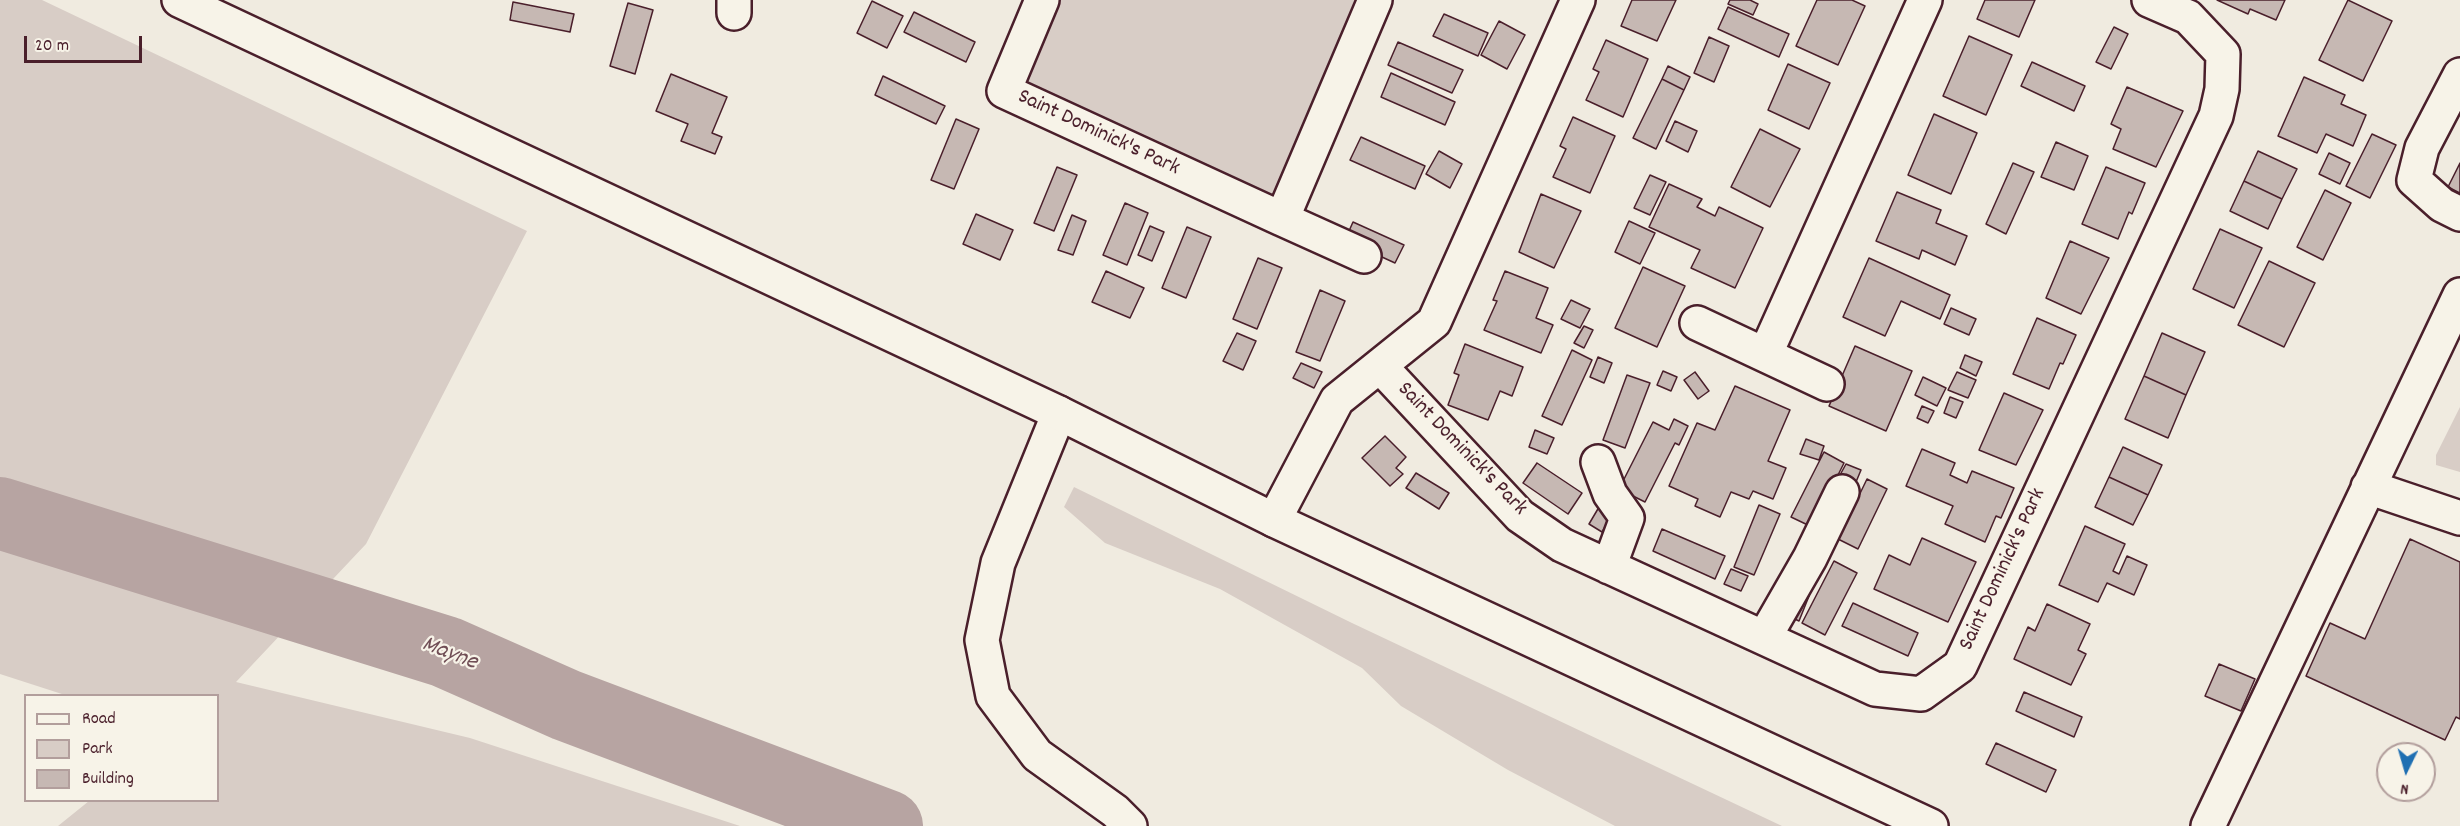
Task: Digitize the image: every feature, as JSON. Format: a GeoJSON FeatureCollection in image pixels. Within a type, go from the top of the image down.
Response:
{"type":"FeatureCollection","features":[{"type":"Feature","properties":{"kind":"street"},"geometry":{"type":"LineString","coordinates":[[179,0],[1059,413],[1274,520],[1931,826]]}},
{"type":"Feature","properties":{"kind":"street","name":"Saint Dominick's Park"},"geometry":{"type":"LineString","coordinates":[[1042,0],[1004,91],[1364,256]]}},
{"type":"Feature","properties":{"kind":"street"},"geometry":{"type":"LineString","coordinates":[[1282,219],[1375,0]]}},
{"type":"Feature","properties":{"kind":"street","name":"Saint Dominick's Park"},"geometry":{"type":"LineString","coordinates":[[1274,520],[1337,400],[1434,322],[1578,0]]}},
{"type":"Feature","properties":{"kind":"street"},"geometry":{"type":"LineString","coordinates":[[1765,355],[1925,0]]}},
{"type":"Feature","properties":{"kind":"street","name":"Saint Dominick's Park"},"geometry":{"type":"LineString","coordinates":[[1380,366],[1520,516],[1562,545],[1875,689],[1921,694],[1960,666],[2216,116],[2222,89],[2223,54],[2188,17],[2149,0]]}},
{"type":"Feature","properties":{"kind":"street"},"geometry":{"type":"LineString","coordinates":[[2460,75],[2422,148],[2414,180],[2442,205],[2460,214]]}},
{"type":"Feature","properties":{"kind":"street"},"geometry":{"type":"LineString","coordinates":[[2208,826],[2460,295]]}},
{"type":"Feature","properties":{"kind":"street"},"geometry":{"type":"LineString","coordinates":[[1697,323],[1827,384]]}},
{"type":"Feature","properties":{"kind":"street"},"geometry":{"type":"LineString","coordinates":[[1059,413],[998,563],[982,640],[993,696],[1037,755],[1115,811],[1130,826]]}},
{"type":"Feature","properties":{"kind":"street"},"geometry":{"type":"LineString","coordinates":[[1598,462],[1610,494],[1627,518],[1609,567]]}},
{"type":"Feature","properties":{"kind":"street"},"geometry":{"type":"LineString","coordinates":[[2368,487],[2460,518]]}},
{"type":"Feature","properties":{"kind":"street"},"geometry":{"type":"LineString","coordinates":[[1764,638],[1810,558],[1842,492]]}},
{"type":"Feature","properties":{"kind":"green space"},"geometry":{"type":"Polygon","coordinates":[[[0,0],[42,0],[527,231],[366,544],[236,682],[470,738],[740,826],[58,826],[88,802],[219,802],[219,694],[62,694],[0,674],[0,0]]]}},
{"type":"Feature","properties":{"kind":"green space"},"geometry":{"type":"Polygon","coordinates":[[[1047,0],[1374,0],[1283,208],[1013,82],[1047,0]]]}},
{"type":"Feature","properties":{"kind":"green space"},"geometry":{"type":"Polygon","coordinates":[[[2460,407],[2460,472],[2436,465],[2436,455],[2460,407]]]}},
{"type":"Feature","properties":{"kind":"green space"},"geometry":{"type":"Polygon","coordinates":[[[1074,487],[1352,623],[1782,826],[1615,826],[1508,770],[1401,706],[1362,668],[1220,589],[1105,543],[1064,507],[1074,487]]]}},
{"type":"Feature","properties":{"kind":"building"},"geometry":{"type":"Polygon","coordinates":[[[1632,0],[1676,0],[1657,41],[1621,26],[1632,0]]]}},
{"type":"Feature","properties":{"kind":"building"},"geometry":{"type":"Polygon","coordinates":[[[1730,0],[1750,0],[1758,4],[1753,15],[1728,4],[1730,0]]]}},
{"type":"Feature","properties":{"kind":"building"},"geometry":{"type":"Polygon","coordinates":[[[1817,0],[1852,0],[1865,6],[1838,65],[1796,46],[1817,0]]]}},
{"type":"Feature","properties":{"kind":"building"},"geometry":{"type":"Polygon","coordinates":[[[1985,0],[2035,0],[2019,37],[1977,19],[1985,0]]]}},
{"type":"Feature","properties":{"kind":"building"},"geometry":{"type":"Polygon","coordinates":[[[2217,0],[2285,0],[2276,20],[2250,9],[2248,14],[2217,0]]]}},
{"type":"Feature","properties":{"kind":"building"},"geometry":{"type":"Polygon","coordinates":[[[2348,0],[2392,21],[2363,81],[2319,60],[2348,0]]]}},
{"type":"Feature","properties":{"kind":"building"},"geometry":{"type":"Polygon","coordinates":[[[872,1],[903,16],[887,48],[857,33],[872,1]]]}},
{"type":"Feature","properties":{"kind":"building"},"geometry":{"type":"Polygon","coordinates":[[[513,2],[574,14],[570,32],[510,20],[513,2]]]}},
{"type":"Feature","properties":{"kind":"building"},"geometry":{"type":"Polygon","coordinates":[[[628,3],[653,10],[635,74],[610,66],[628,3]]]}},
{"type":"Feature","properties":{"kind":"building"},"geometry":{"type":"Polygon","coordinates":[[[1728,7],[1789,34],[1779,57],[1718,29],[1728,7]]]}},
{"type":"Feature","properties":{"kind":"building"},"geometry":{"type":"Polygon","coordinates":[[[914,12],[975,42],[966,62],[904,32],[914,12]]]}},
{"type":"Feature","properties":{"kind":"building"},"geometry":{"type":"Polygon","coordinates":[[[1444,14],[1488,33],[1478,56],[1433,36],[1444,14]]]}},
{"type":"Feature","properties":{"kind":"building"},"geometry":{"type":"Polygon","coordinates":[[[1499,21],[1525,35],[1507,69],[1481,55],[1499,21]]]}},
{"type":"Feature","properties":{"kind":"building"},"geometry":{"type":"Polygon","coordinates":[[[2114,27],[2128,34],[2111,69],[2096,62],[2114,27]]]}},
{"type":"Feature","properties":{"kind":"building"},"geometry":{"type":"Polygon","coordinates":[[[1969,36],[2012,55],[1986,115],[1943,96],[1969,36]]]}},
{"type":"Feature","properties":{"kind":"building"},"geometry":{"type":"Polygon","coordinates":[[[1709,37],[1729,46],[1714,82],[1694,73],[1709,37]]]}},
{"type":"Feature","properties":{"kind":"building"},"geometry":{"type":"Polygon","coordinates":[[[1606,40],[1648,59],[1623,117],[1586,100],[1599,72],[1593,69],[1606,40]]]}},
{"type":"Feature","properties":{"kind":"building"},"geometry":{"type":"Polygon","coordinates":[[[1398,42],[1463,70],[1452,93],[1388,65],[1398,42]]]}},
{"type":"Feature","properties":{"kind":"building"},"geometry":{"type":"Polygon","coordinates":[[[2032,62],[2085,86],[2074,111],[2021,86],[2032,62]]]}},
{"type":"Feature","properties":{"kind":"building"},"geometry":{"type":"Polygon","coordinates":[[[1788,64],[1830,83],[1809,129],[1768,110],[1788,64]]]}},
{"type":"Feature","properties":{"kind":"building"},"geometry":{"type":"Polygon","coordinates":[[[1668,66],[1690,77],[1684,90],[1662,79],[1668,66]]]}},
{"type":"Feature","properties":{"kind":"building"},"geometry":{"type":"Polygon","coordinates":[[[1391,73],[1455,102],[1445,125],[1381,97],[1391,73]]]}},
{"type":"Feature","properties":{"kind":"building"},"geometry":{"type":"Polygon","coordinates":[[[671,74],[727,97],[712,133],[722,137],[715,154],[681,141],[688,124],[656,111],[671,74]]]}},
{"type":"Feature","properties":{"kind":"building"},"geometry":{"type":"Polygon","coordinates":[[[883,76],[945,106],[936,124],[875,95],[883,76]]]}},
{"type":"Feature","properties":{"kind":"building"},"geometry":{"type":"Polygon","coordinates":[[[2304,77],[2345,95],[2341,104],[2366,115],[2353,146],[2326,134],[2317,153],[2278,136],[2304,77]]]}},
{"type":"Feature","properties":{"kind":"building"},"geometry":{"type":"Polygon","coordinates":[[[1662,79],[1684,90],[1656,149],[1633,138],[1662,79]]]}},
{"type":"Feature","properties":{"kind":"building"},"geometry":{"type":"Polygon","coordinates":[[[2127,87],[2183,111],[2156,167],[2113,149],[2121,129],[2111,124],[2127,87]]]}},
{"type":"Feature","properties":{"kind":"building"},"geometry":{"type":"Polygon","coordinates":[[[1934,114],[1977,133],[1951,194],[1908,175],[1934,114]]]}},
{"type":"Feature","properties":{"kind":"building"},"geometry":{"type":"Polygon","coordinates":[[[1573,117],[1615,136],[1590,193],[1553,177],[1566,149],[1560,146],[1573,117]]]}},
{"type":"Feature","properties":{"kind":"building"},"geometry":{"type":"Polygon","coordinates":[[[956,119],[979,129],[954,189],[931,180],[956,119]]]}},
{"type":"Feature","properties":{"kind":"building"},"geometry":{"type":"Polygon","coordinates":[[[1675,121],[1697,131],[1688,152],[1666,141],[1675,121]]]}},
{"type":"Feature","properties":{"kind":"building"},"geometry":{"type":"Polygon","coordinates":[[[1760,129],[1800,149],[1770,207],[1731,187],[1760,129]]]}},
{"type":"Feature","properties":{"kind":"building"},"geometry":{"type":"Polygon","coordinates":[[[2372,134],[2396,145],[2370,198],[2346,186],[2372,134]]]}},
{"type":"Feature","properties":{"kind":"building"},"geometry":{"type":"Polygon","coordinates":[[[1361,137],[1425,166],[1415,189],[1350,160],[1361,137]]]}},
{"type":"Feature","properties":{"kind":"building"},"geometry":{"type":"Polygon","coordinates":[[[2056,142],[2088,156],[2074,190],[2041,177],[2056,142]]]}},
{"type":"Feature","properties":{"kind":"building"},"geometry":{"type":"Polygon","coordinates":[[[1439,151],[1462,164],[1450,188],[1426,174],[1439,151]]]}},
{"type":"Feature","properties":{"kind":"building"},"geometry":{"type":"Polygon","coordinates":[[[2258,151],[2297,169],[2282,199],[2244,181],[2258,151]]]}},
{"type":"Feature","properties":{"kind":"building"},"geometry":{"type":"Polygon","coordinates":[[[2329,153],[2350,163],[2340,184],[2319,174],[2329,153]]]}},
{"type":"Feature","properties":{"kind":"building"},"geometry":{"type":"Polygon","coordinates":[[[2013,163],[2034,172],[2006,234],[1986,224],[2013,163]]]}},
{"type":"Feature","properties":{"kind":"building"},"geometry":{"type":"Polygon","coordinates":[[[2460,163],[2460,193],[2448,187],[2460,163]]]}},
{"type":"Feature","properties":{"kind":"building"},"geometry":{"type":"Polygon","coordinates":[[[1057,167],[1077,175],[1054,231],[1034,223],[1057,167]]]}},
{"type":"Feature","properties":{"kind":"building"},"geometry":{"type":"Polygon","coordinates":[[[2106,167],[2145,183],[2132,214],[2129,212],[2118,239],[2082,224],[2106,167]]]}},
{"type":"Feature","properties":{"kind":"building"},"geometry":{"type":"Polygon","coordinates":[[[1650,175],[1666,182],[1650,215],[1634,208],[1650,175]]]}},
{"type":"Feature","properties":{"kind":"building"},"geometry":{"type":"Polygon","coordinates":[[[2244,181],[2282,199],[2268,229],[2230,211],[2244,181]]]}},
{"type":"Feature","properties":{"kind":"building"},"geometry":{"type":"Polygon","coordinates":[[[1669,184],[1702,199],[1697,207],[1715,216],[1719,207],[1763,228],[1735,288],[1691,268],[1700,250],[1649,227],[1669,184]]]}},
{"type":"Feature","properties":{"kind":"building"},"geometry":{"type":"Polygon","coordinates":[[[2325,190],[2351,203],[2323,260],[2297,247],[2325,190]]]}},
{"type":"Feature","properties":{"kind":"building"},"geometry":{"type":"Polygon","coordinates":[[[1897,192],[1941,210],[1936,223],[1967,236],[1955,265],[1922,250],[1919,259],[1876,241],[1897,192]]]}},
{"type":"Feature","properties":{"kind":"building"},"geometry":{"type":"Polygon","coordinates":[[[1541,194],[1581,211],[1554,268],[1519,252],[1541,194]]]}},
{"type":"Feature","properties":{"kind":"building"},"geometry":{"type":"Polygon","coordinates":[[[1125,203],[1148,213],[1127,265],[1103,255],[1125,203]]]}},
{"type":"Feature","properties":{"kind":"building"},"geometry":{"type":"Polygon","coordinates":[[[976,214],[1013,230],[1000,260],[963,244],[976,214]]]}},
{"type":"Feature","properties":{"kind":"building"},"geometry":{"type":"Polygon","coordinates":[[[1072,215],[1086,221],[1073,255],[1058,250],[1072,215]]]}},
{"type":"Feature","properties":{"kind":"building"},"geometry":{"type":"Polygon","coordinates":[[[1629,221],[1655,233],[1640,264],[1615,252],[1629,221]]]}},
{"type":"Feature","properties":{"kind":"building"},"geometry":{"type":"Polygon","coordinates":[[[1353,222],[1404,245],[1395,263],[1345,240],[1353,222]]]}},
{"type":"Feature","properties":{"kind":"building"},"geometry":{"type":"Polygon","coordinates":[[[1150,226],[1164,232],[1152,261],[1138,255],[1150,226]]]}},
{"type":"Feature","properties":{"kind":"building"},"geometry":{"type":"Polygon","coordinates":[[[1187,227],[1211,237],[1186,298],[1162,288],[1187,227]]]}},
{"type":"Feature","properties":{"kind":"building"},"geometry":{"type":"Polygon","coordinates":[[[2220,229],[2262,248],[2234,308],[2193,289],[2220,229]]]}},
{"type":"Feature","properties":{"kind":"building"},"geometry":{"type":"Polygon","coordinates":[[[2070,241],[2109,258],[2081,314],[2046,298],[2070,241]]]}},
{"type":"Feature","properties":{"kind":"building"},"geometry":{"type":"Polygon","coordinates":[[[1258,258],[1282,268],[1257,329],[1233,319],[1258,258]]]}},
{"type":"Feature","properties":{"kind":"building"},"geometry":{"type":"Polygon","coordinates":[[[1869,258],[1950,295],[1940,319],[1901,301],[1885,336],[1843,317],[1869,258]]]}},
{"type":"Feature","properties":{"kind":"building"},"geometry":{"type":"Polygon","coordinates":[[[2269,261],[2315,283],[2284,347],[2238,325],[2269,261]]]}},
{"type":"Feature","properties":{"kind":"building"},"geometry":{"type":"Polygon","coordinates":[[[1643,267],[1685,286],[1657,347],[1615,328],[1643,267]]]}},
{"type":"Feature","properties":{"kind":"building"},"geometry":{"type":"Polygon","coordinates":[[[1106,271],[1144,288],[1130,318],[1092,302],[1106,271]]]}},
{"type":"Feature","properties":{"kind":"building"},"geometry":{"type":"Polygon","coordinates":[[[1505,271],[1548,288],[1536,318],[1553,325],[1541,353],[1484,330],[1497,301],[1493,300],[1505,271]]]}},
{"type":"Feature","properties":{"kind":"building"},"geometry":{"type":"Polygon","coordinates":[[[1320,290],[1345,301],[1320,361],[1296,352],[1320,290]]]}},
{"type":"Feature","properties":{"kind":"building"},"geometry":{"type":"Polygon","coordinates":[[[1571,300],[1590,309],[1580,328],[1561,319],[1571,300]]]}},
{"type":"Feature","properties":{"kind":"building"},"geometry":{"type":"Polygon","coordinates":[[[1951,308],[1976,319],[1969,335],[1944,324],[1951,308]]]}},
{"type":"Feature","properties":{"kind":"building"},"geometry":{"type":"Polygon","coordinates":[[[2037,318],[2076,335],[2049,389],[2013,374],[2037,318]]]}},
{"type":"Feature","properties":{"kind":"building"},"geometry":{"type":"Polygon","coordinates":[[[1584,326],[1593,330],[1584,348],[1574,343],[1584,326]]]}},
{"type":"Feature","properties":{"kind":"building"},"geometry":{"type":"Polygon","coordinates":[[[1237,333],[1256,341],[1243,370],[1223,361],[1237,333]]]}},
{"type":"Feature","properties":{"kind":"building"},"geometry":{"type":"Polygon","coordinates":[[[2162,333],[2205,352],[2186,395],[2144,376],[2162,333]]]}},
{"type":"Feature","properties":{"kind":"building"},"geometry":{"type":"Polygon","coordinates":[[[1465,344],[1523,367],[1512,396],[1500,391],[1488,420],[1448,405],[1459,375],[1454,373],[1465,344]]]}},
{"type":"Feature","properties":{"kind":"building"},"geometry":{"type":"Polygon","coordinates":[[[1855,346],[1912,371],[1886,431],[1829,406],[1855,346]]]}},
{"type":"Feature","properties":{"kind":"building"},"geometry":{"type":"Polygon","coordinates":[[[1572,350],[1592,360],[1562,425],[1542,416],[1572,350]]]}},
{"type":"Feature","properties":{"kind":"building"},"geometry":{"type":"Polygon","coordinates":[[[1965,355],[1982,362],[1976,376],[1960,368],[1965,355]]]}},
{"type":"Feature","properties":{"kind":"building"},"geometry":{"type":"Polygon","coordinates":[[[1598,357],[1612,363],[1604,383],[1590,377],[1598,357]]]}},
{"type":"Feature","properties":{"kind":"building"},"geometry":{"type":"Polygon","coordinates":[[[1301,363],[1322,372],[1314,388],[1293,378],[1301,363]]]}},
{"type":"Feature","properties":{"kind":"building"},"geometry":{"type":"Polygon","coordinates":[[[1663,371],[1677,377],[1671,391],[1657,385],[1663,371]]]}},
{"type":"Feature","properties":{"kind":"building"},"geometry":{"type":"Polygon","coordinates":[[[1695,372],[1709,391],[1698,399],[1684,380],[1695,372]]]}},
{"type":"Feature","properties":{"kind":"building"},"geometry":{"type":"Polygon","coordinates":[[[1957,372],[1976,380],[1968,398],[1948,390],[1957,372]]]}},
{"type":"Feature","properties":{"kind":"building"},"geometry":{"type":"Polygon","coordinates":[[[1627,375],[1650,383],[1625,448],[1603,440],[1627,375]]]}},
{"type":"Feature","properties":{"kind":"building"},"geometry":{"type":"Polygon","coordinates":[[[2144,376],[2186,395],[2168,438],[2125,419],[2144,376]]]}},
{"type":"Feature","properties":{"kind":"building"},"geometry":{"type":"Polygon","coordinates":[[[1923,377],[1946,388],[1937,406],[1915,395],[1923,377]]]}},
{"type":"Feature","properties":{"kind":"building"},"geometry":{"type":"Polygon","coordinates":[[[1735,386],[1790,410],[1768,461],[1786,468],[1773,499],[1753,491],[1749,499],[1731,492],[1720,517],[1695,506],[1698,499],[1669,486],[1697,423],[1715,430],[1735,386]]]}},
{"type":"Feature","properties":{"kind":"building"},"geometry":{"type":"Polygon","coordinates":[[[2004,393],[2043,410],[2016,465],[1979,450],[2004,393]]]}},
{"type":"Feature","properties":{"kind":"building"},"geometry":{"type":"Polygon","coordinates":[[[1950,397],[1963,402],[1956,418],[1944,413],[1950,397]]]}},
{"type":"Feature","properties":{"kind":"building"},"geometry":{"type":"Polygon","coordinates":[[[1922,406],[1934,411],[1928,423],[1917,418],[1922,406]]]}},
{"type":"Feature","properties":{"kind":"building"},"geometry":{"type":"Polygon","coordinates":[[[1674,419],[1688,426],[1679,445],[1675,443],[1645,502],[1619,489],[1653,422],[1669,430],[1674,419]]]}},
{"type":"Feature","properties":{"kind":"building"},"geometry":{"type":"Polygon","coordinates":[[[1535,430],[1554,438],[1547,454],[1529,447],[1535,430]]]}},
{"type":"Feature","properties":{"kind":"building"},"geometry":{"type":"Polygon","coordinates":[[[1385,436],[1406,457],[1396,468],[1403,474],[1390,486],[1362,458],[1385,436]]]}},
{"type":"Feature","properties":{"kind":"building"},"geometry":{"type":"Polygon","coordinates":[[[1806,439],[1824,446],[1819,460],[1800,454],[1806,439]]]}},
{"type":"Feature","properties":{"kind":"building"},"geometry":{"type":"Polygon","coordinates":[[[2123,447],[2162,465],[2148,495],[2109,477],[2123,447]]]}},
{"type":"Feature","properties":{"kind":"building"},"geometry":{"type":"Polygon","coordinates":[[[1922,449],[1955,463],[1950,475],[1967,483],[1972,471],[2014,488],[2001,518],[1996,516],[1985,542],[1945,524],[1953,506],[1906,486],[1922,449]]]}},
{"type":"Feature","properties":{"kind":"building"},"geometry":{"type":"Polygon","coordinates":[[[1824,452],[1844,463],[1812,527],[1791,517],[1824,452]]]}},
{"type":"Feature","properties":{"kind":"building"},"geometry":{"type":"Polygon","coordinates":[[[1537,463],[1582,493],[1568,514],[1523,483],[1537,463]]]}},
{"type":"Feature","properties":{"kind":"building"},"geometry":{"type":"Polygon","coordinates":[[[1846,464],[1861,470],[1856,482],[1840,475],[1846,464]]]}},
{"type":"Feature","properties":{"kind":"building"},"geometry":{"type":"Polygon","coordinates":[[[1416,473],[1449,493],[1439,509],[1406,488],[1416,473]]]}},
{"type":"Feature","properties":{"kind":"building"},"geometry":{"type":"Polygon","coordinates":[[[2109,477],[2148,495],[2133,525],[2095,507],[2109,477]]]}},
{"type":"Feature","properties":{"kind":"building"},"geometry":{"type":"Polygon","coordinates":[[[1867,479],[1887,489],[1858,549],[1838,539],[1867,479]]]}},
{"type":"Feature","properties":{"kind":"building"},"geometry":{"type":"Polygon","coordinates":[[[1602,502],[1615,509],[1602,532],[1589,524],[1602,502]]]}},
{"type":"Feature","properties":{"kind":"building"},"geometry":{"type":"Polygon","coordinates":[[[1759,505],[1780,514],[1754,575],[1734,567],[1759,505]]]}},
{"type":"Feature","properties":{"kind":"building"},"geometry":{"type":"Polygon","coordinates":[[[2085,526],[2125,544],[2113,571],[2119,574],[2127,556],[2147,565],[2134,595],[2107,583],[2098,602],[2059,585],[2085,526]]]}},
{"type":"Feature","properties":{"kind":"building"},"geometry":{"type":"Polygon","coordinates":[[[1662,529],[1725,556],[1715,579],[1653,551],[1662,529]]]}},
{"type":"Feature","properties":{"kind":"building"},"geometry":{"type":"Polygon","coordinates":[[[1922,538],[1976,562],[1948,622],[1874,589],[1889,555],[1910,565],[1922,538]]]}},
{"type":"Feature","properties":{"kind":"building"},"geometry":{"type":"Polygon","coordinates":[[[2410,539],[2460,562],[2460,719],[2456,717],[2445,740],[2306,676],[2330,623],[2365,639],[2410,539]]]}},
{"type":"Feature","properties":{"kind":"building"},"geometry":{"type":"Polygon","coordinates":[[[1834,561],[1857,573],[1825,635],[1802,623],[1834,561]]]}},
{"type":"Feature","properties":{"kind":"building"},"geometry":{"type":"Polygon","coordinates":[[[1731,569],[1748,576],[1741,591],[1724,584],[1731,569]]]}},
{"type":"Feature","properties":{"kind":"building"},"geometry":{"type":"Polygon","coordinates":[[[1797,591],[1809,596],[1799,621],[1786,615],[1797,591]]]}},
{"type":"Feature","properties":{"kind":"building"},"geometry":{"type":"Polygon","coordinates":[[[1853,603],[1918,633],[1908,656],[1842,626],[1853,603]]]}},
{"type":"Feature","properties":{"kind":"building"},"geometry":{"type":"Polygon","coordinates":[[[2047,604],[2090,624],[2078,650],[2086,654],[2071,685],[2014,659],[2028,627],[2035,631],[2047,604]]]}},
{"type":"Feature","properties":{"kind":"building"},"geometry":{"type":"Polygon","coordinates":[[[2219,664],[2255,679],[2241,711],[2205,696],[2219,664]]]}},
{"type":"Feature","properties":{"kind":"building"},"geometry":{"type":"Polygon","coordinates":[[[2024,692],[2082,717],[2074,737],[2016,711],[2024,692]]]}},
{"type":"Feature","properties":{"kind":"building"},"geometry":{"type":"Polygon","coordinates":[[[1996,743],[2056,770],[2046,792],[1986,764],[1996,743]]]}},
{"type":"Feature","properties":{"kind":"waterway","name":"Mayne"},"geometry":{"type":"LineString","coordinates":[[0,513],[446,652],[566,705],[887,826]]}}]}
